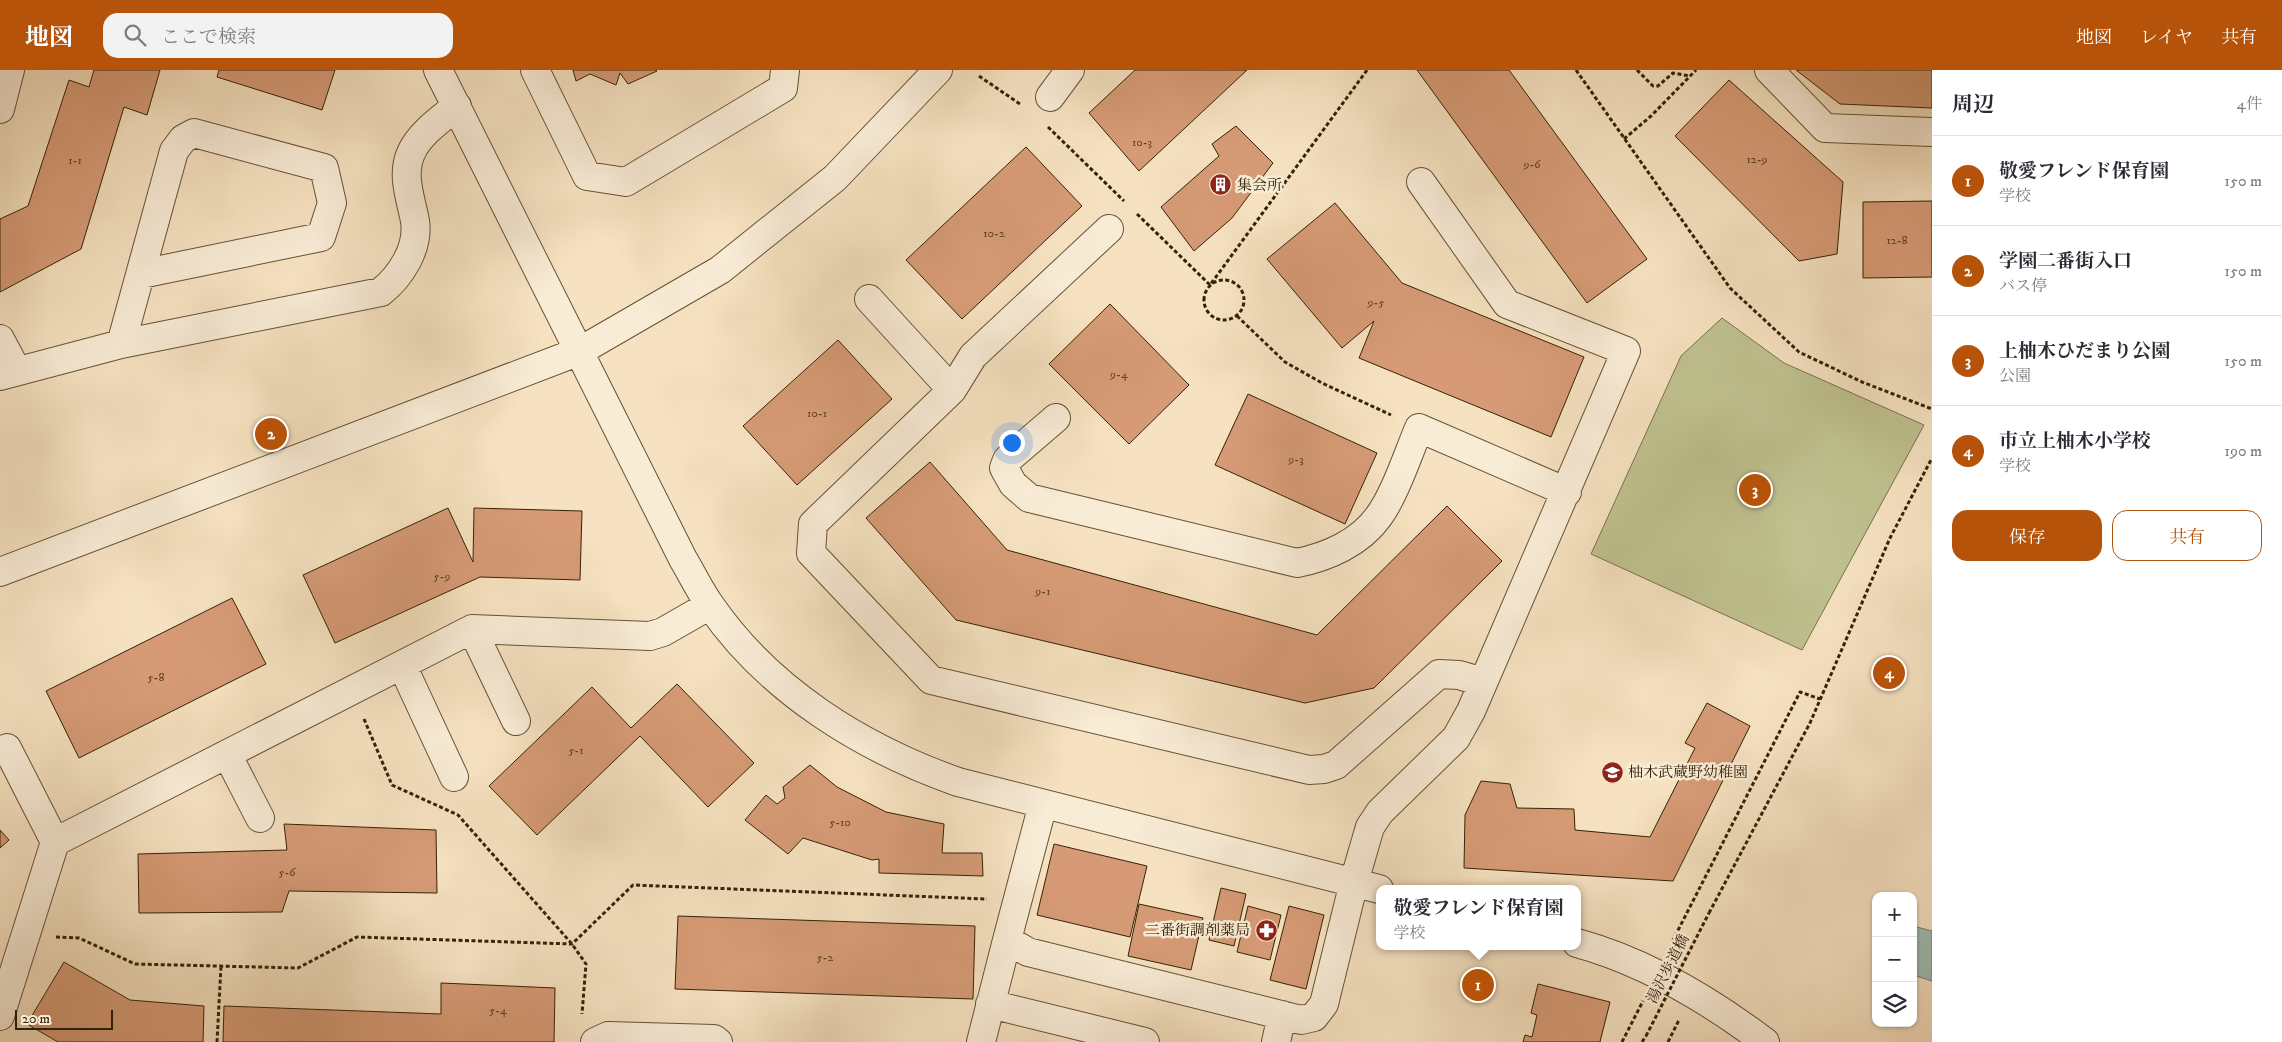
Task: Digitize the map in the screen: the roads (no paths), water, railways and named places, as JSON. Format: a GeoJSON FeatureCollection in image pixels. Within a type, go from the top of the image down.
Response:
{"type":"FeatureCollection","features":[{"type":"Feature","properties":{"kind":"street"},"geometry":{"type":"LineString","coordinates":[[0,109],[10,70]]}},
{"type":"Feature","properties":{"kind":"street"},"geometry":{"type":"LineString","coordinates":[[438,70],[683,559],[710,605],[759,663],[799,698],[842,729],[881,751],[926,771],[958,782],[1043,804],[1367,885]]}},
{"type":"Feature","properties":{"kind":"street"},"geometry":{"type":"LineString","coordinates":[[535,70],[587,176],[626,182],[783,88],[785,70]]}},
{"type":"Feature","properties":{"kind":"street"},"geometry":{"type":"LineString","coordinates":[[0,572],[580,351],[720,270],[835,178],[938,70]]}},
{"type":"Feature","properties":{"kind":"street"},"geometry":{"type":"LineString","coordinates":[[1040,109],[1070,70]]}},
{"type":"Feature","properties":{"kind":"street"},"geometry":{"type":"LineString","coordinates":[[1769,70],[1825,128],[1932,132]]}},
{"type":"Feature","properties":{"kind":"street"},"geometry":{"type":"LineString","coordinates":[[0,339],[9,373],[121,344],[382,292],[399,275],[412,247],[415,224],[407,183],[407,165],[411,152],[439,120],[457,106]]}},
{"type":"Feature","properties":{"kind":"street"},"geometry":{"type":"LineString","coordinates":[[121,344],[140,274],[174,151],[183,139],[194,133],[324,168],[332,203],[321,237],[140,274]]}},
{"type":"Feature","properties":{"kind":"street"},"geometry":{"type":"LineString","coordinates":[[1007,940],[1028,952],[1301,1020],[1314,1017],[1324,1004],[1367,885],[1370,827],[1380,812],[1456,738],[1472,712],[1483,682],[1567,492],[1626,351],[1507,304],[1421,182]]}},
{"type":"Feature","properties":{"kind":"street"},"geometry":{"type":"LineString","coordinates":[[1109,229],[973,356],[952,390],[813,524],[811,554],[931,680],[1309,770],[1324,769],[1336,765],[1439,674],[1459,675],[1483,682]]}},
{"type":"Feature","properties":{"kind":"street"},"geometry":{"type":"LineString","coordinates":[[868,299],[952,390]]}},
{"type":"Feature","properties":{"kind":"street"},"geometry":{"type":"LineString","coordinates":[[1056,418],[1007,460],[1004,468],[1013,484],[1029,498],[1296,563],[1316,559],[1336,551],[1354,540],[1379,517],[1419,428],[1567,492]]}},
{"type":"Feature","properties":{"kind":"street"},"geometry":{"type":"LineString","coordinates":[[55,842],[472,630],[650,636],[663,632],[710,605]]}},
{"type":"Feature","properties":{"kind":"street"},"geometry":{"type":"LineString","coordinates":[[472,630],[516,722]]}},
{"type":"Feature","properties":{"kind":"street"},"geometry":{"type":"LineString","coordinates":[[402,666],[454,777]]}},
{"type":"Feature","properties":{"kind":"street"},"geometry":{"type":"LineString","coordinates":[[0,1016],[55,842],[7,748]]}},
{"type":"Feature","properties":{"kind":"street"},"geometry":{"type":"LineString","coordinates":[[227,754],[260,818]]}},
{"type":"Feature","properties":{"kind":"street"},"geometry":{"type":"LineString","coordinates":[[980,1042],[1043,804]]}},
{"type":"Feature","properties":{"kind":"street"},"geometry":{"type":"LineString","coordinates":[[1581,944],[1648,969],[1691,991],[1765,1042]]}},
{"type":"Feature","properties":{"kind":"street"},"geometry":{"type":"LineString","coordinates":[[990,1004],[1145,1042]]}},
{"type":"Feature","properties":{"kind":"street"},"geometry":{"type":"LineString","coordinates":[[1276,1042],[1282,1015]]}},
{"type":"Feature","properties":{"kind":"street"},"geometry":{"type":"LineString","coordinates":[[588,1032],[608,1036],[714,1039],[718,1042]]}},
{"type":"Feature","properties":{"kind":"water"},"geometry":{"type":"Polygon","coordinates":[[[1917,927],[1932,931],[1932,981],[1917,976],[1917,927]]]}},
{"type":"Feature","properties":{"kind":"place","name":"集会所"},"geometry":{"type":"Point","coordinates":[1221,185]}},
{"type":"Feature","properties":{"kind":"place","name":"学園二番街入口"},"geometry":{"type":"Point","coordinates":[271,434]}},
{"type":"Feature","properties":{"kind":"place","name":"上柚木ひだまり公園"},"geometry":{"type":"Point","coordinates":[1755,490]}},
{"type":"Feature","properties":{"kind":"place","name":"市立上柚木小学校"},"geometry":{"type":"Point","coordinates":[1889,673]}},
{"type":"Feature","properties":{"kind":"place","name":"柚木武蔵野幼稚園"},"geometry":{"type":"Point","coordinates":[1612,772]}},
{"type":"Feature","properties":{"kind":"place","name":"二番街調剤薬局"},"geometry":{"type":"Point","coordinates":[1266,930]}},
{"type":"Feature","properties":{"kind":"place","name":"敬愛フレンド保育園"},"geometry":{"type":"Point","coordinates":[1478,985]}}]}
